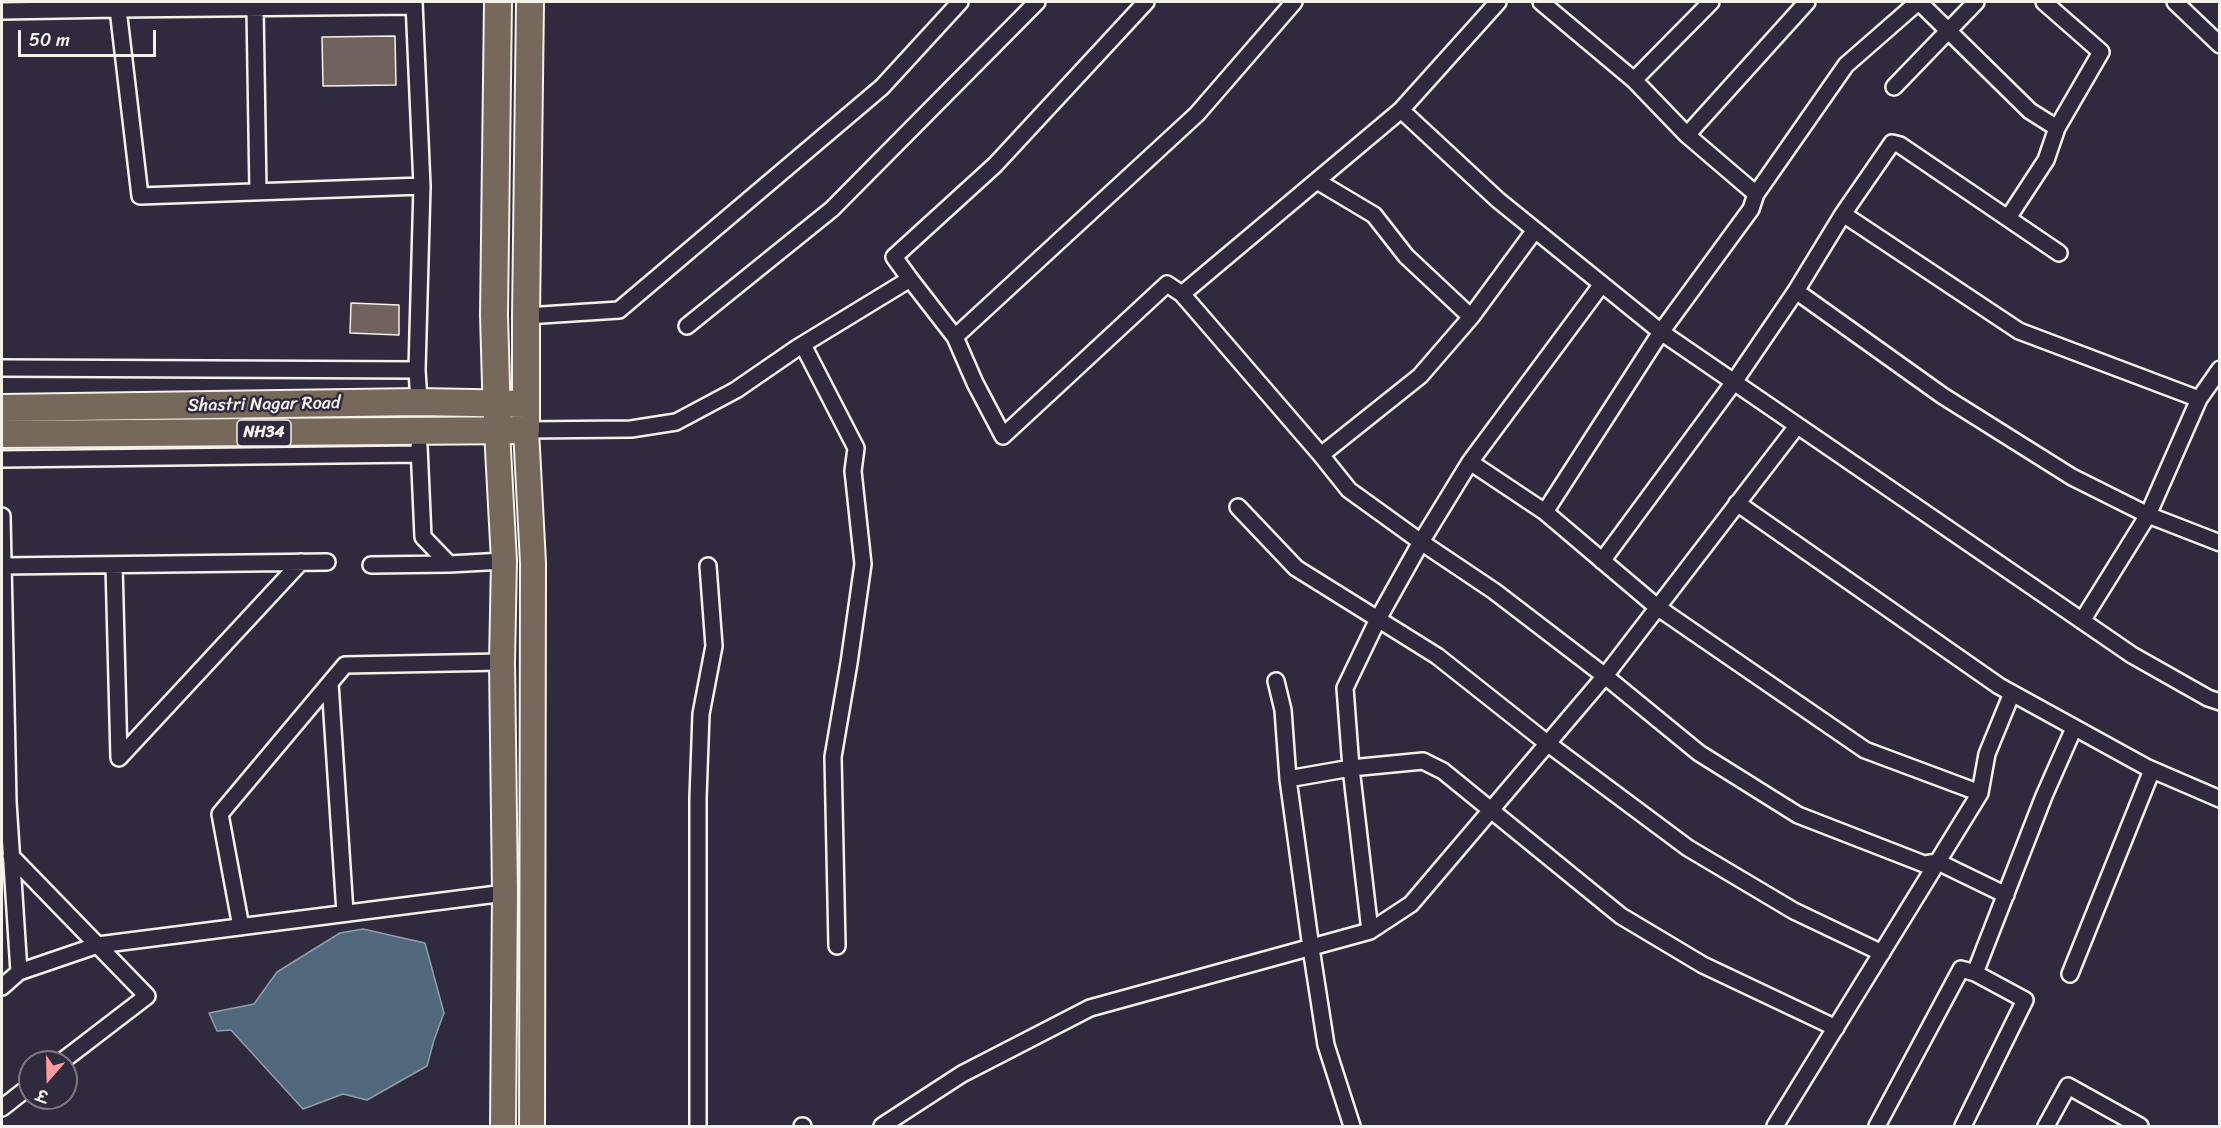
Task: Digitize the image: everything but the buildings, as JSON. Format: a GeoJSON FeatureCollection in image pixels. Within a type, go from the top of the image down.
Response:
{"type":"FeatureCollection","features":[{"type":"Feature","properties":{"kind":"highway"},"geometry":{"type":"LineString","coordinates":[[497,431],[495,315],[498,10],[530,10],[526,430]]}},
{"type":"Feature","properties":{"kind":"highway"},"geometry":{"type":"LineString","coordinates":[[496,156],[528,158]]}},
{"type":"Feature","properties":{"kind":"highway"},"geometry":{"type":"LineString","coordinates":[[419,402],[419,443]]}},
{"type":"Feature","properties":{"kind":"highway","name":"Shastri Nagar Road"},"geometry":{"type":"LineString","coordinates":[[2,408],[419,402],[525,404]]}},
{"type":"Feature","properties":{"kind":"highway","name":"NH34"},"geometry":{"type":"LineString","coordinates":[[2,434],[419,443],[497,431],[526,430]]}},
{"type":"Feature","properties":{"kind":"main road"},"geometry":{"type":"LineString","coordinates":[[526,430],[533,563],[532,1126]]}},
{"type":"Feature","properties":{"kind":"main road"},"geometry":{"type":"LineString","coordinates":[[497,431],[504,561],[502,662],[505,893],[503,1126]]}},
{"type":"Feature","properties":{"kind":"street"},"geometry":{"type":"LineString","coordinates":[[526,316],[619,310],[882,87],[960,2]]}},
{"type":"Feature","properties":{"kind":"street"},"geometry":{"type":"LineString","coordinates":[[687,326],[832,209],[1037,2]]}},
{"type":"Feature","properties":{"kind":"street"},"geometry":{"type":"LineString","coordinates":[[1146,2],[995,165],[894,257],[955,337],[975,383],[1003,436],[1167,284],[1182,294],[1349,490],[1494,591],[1605,676],[1699,753],[1798,814],[1924,864],[1938,862],[2006,895]]}},
{"type":"Feature","properties":{"kind":"street"},"geometry":{"type":"LineString","coordinates":[[955,337],[1197,114],[1294,2]]}},
{"type":"Feature","properties":{"kind":"street"},"geometry":{"type":"LineString","coordinates":[[1182,294],[1401,110],[1498,2]]}},
{"type":"Feature","properties":{"kind":"street"},"geometry":{"type":"LineString","coordinates":[[1541,2],[1634,80],[1687,135],[1756,194]]}},
{"type":"Feature","properties":{"kind":"street"},"geometry":{"type":"LineString","coordinates":[[1634,80],[1711,2]]}},
{"type":"Feature","properties":{"kind":"street"},"geometry":{"type":"LineString","coordinates":[[1687,135],[1807,2]]}},
{"type":"Feature","properties":{"kind":"street"},"geometry":{"type":"LineString","coordinates":[[1545,512],[1661,332],[1750,208],[1756,194],[1846,65],[1918,2],[2030,111],[2057,128]]}},
{"type":"Feature","properties":{"kind":"street"},"geometry":{"type":"LineString","coordinates":[[1894,87],[1976,2]]}},
{"type":"Feature","properties":{"kind":"street"},"geometry":{"type":"LineString","coordinates":[[2008,218],[2046,160],[2057,128],[2101,52],[2044,2]]}},
{"type":"Feature","properties":{"kind":"street"},"geometry":{"type":"LineString","coordinates":[[2175,2],[2220,45]]}},
{"type":"Feature","properties":{"kind":"street"},"geometry":{"type":"LineString","coordinates":[[2,11],[118,5],[255,8],[414,4],[422,186],[417,370],[419,402]]}},
{"type":"Feature","properties":{"kind":"street"},"geometry":{"type":"LineString","coordinates":[[118,5],[140,196],[422,186]]}},
{"type":"Feature","properties":{"kind":"street"},"geometry":{"type":"LineString","coordinates":[[255,8],[258,192]]}},
{"type":"Feature","properties":{"kind":"street"},"geometry":{"type":"LineString","coordinates":[[1401,110],[1498,200],[1661,332],[2132,656],[2208,698],[2220,702]]}},
{"type":"Feature","properties":{"kind":"street"},"geometry":{"type":"LineString","coordinates":[[1602,561],[1734,382],[1892,143],[1900,145],[2060,253]]}},
{"type":"Feature","properties":{"kind":"street"},"geometry":{"type":"LineString","coordinates":[[1317,181],[1374,215],[1406,256],[1471,317]]}},
{"type":"Feature","properties":{"kind":"street"},"geometry":{"type":"LineString","coordinates":[[1843,214],[2019,331],[2199,399]]}},
{"type":"Feature","properties":{"kind":"street"},"geometry":{"type":"LineString","coordinates":[[1321,455],[1420,376],[1471,317],[1535,230]]}},
{"type":"Feature","properties":{"kind":"street"},"geometry":{"type":"LineString","coordinates":[[526,430],[631,429],[676,422],[736,390],[803,345],[910,279]]}},
{"type":"Feature","properties":{"kind":"street"},"geometry":{"type":"LineString","coordinates":[[1370,931],[1351,768],[1345,688],[1378,619],[1421,542],[1470,462],[1602,284]]}},
{"type":"Feature","properties":{"kind":"street"},"geometry":{"type":"LineString","coordinates":[[1796,291],[1943,396],[2072,477],[2148,515],[2220,543]]}},
{"type":"Feature","properties":{"kind":"street"},"geometry":{"type":"LineString","coordinates":[[803,345],[856,448],[853,471],[863,564],[833,757],[837,946]]}},
{"type":"Feature","properties":{"kind":"street"},"geometry":{"type":"LineString","coordinates":[[2,368],[417,370]]}},
{"type":"Feature","properties":{"kind":"street"},"geometry":{"type":"LineString","coordinates":[[2082,621],[2148,515],[2199,399],[2220,369]]}},
{"type":"Feature","properties":{"kind":"street"},"geometry":{"type":"LineString","coordinates":[[882,1126],[962,1074],[1090,1008],[1370,931],[1411,904],[1605,676],[1797,426]]}},
{"type":"Feature","properties":{"kind":"street"},"geometry":{"type":"LineString","coordinates":[[2,459],[419,443],[423,537],[449,564]]}},
{"type":"Feature","properties":{"kind":"street"},"geometry":{"type":"LineString","coordinates":[[1470,462],[1545,512],[1657,607],[1865,750],[1980,793]]}},
{"type":"Feature","properties":{"kind":"street"},"geometry":{"type":"LineString","coordinates":[[1737,503],[2012,693],[2152,770],[2220,800]]}},
{"type":"Feature","properties":{"kind":"street"},"geometry":{"type":"LineString","coordinates":[[1238,507],[1296,567],[1437,656],[1547,743],[1688,848],[1794,911],[1882,953]]}},
{"type":"Feature","properties":{"kind":"street"},"geometry":{"type":"LineString","coordinates":[[2,516],[4,748],[19,972]]}},
{"type":"Feature","properties":{"kind":"street"},"geometry":{"type":"LineString","coordinates":[[371,565],[504,561]]}},
{"type":"Feature","properties":{"kind":"street"},"geometry":{"type":"LineString","coordinates":[[114,565],[119,758],[301,562]]}},
{"type":"Feature","properties":{"kind":"street"},"geometry":{"type":"LineString","coordinates":[[3,566],[327,562]]}},
{"type":"Feature","properties":{"kind":"street"},"geometry":{"type":"LineString","coordinates":[[698,1126],[698,798],[701,714],[714,645],[708,566]]}},
{"type":"Feature","properties":{"kind":"street"},"geometry":{"type":"LineString","coordinates":[[240,927],[220,814],[345,665],[502,662]]}},
{"type":"Feature","properties":{"kind":"street"},"geometry":{"type":"LineString","coordinates":[[1276,681],[1283,710],[1288,779],[1326,1045],[1352,1126]]}},
{"type":"Feature","properties":{"kind":"street"},"geometry":{"type":"LineString","coordinates":[[330,683],[345,914]]}},
{"type":"Feature","properties":{"kind":"street"},"geometry":{"type":"LineString","coordinates":[[1775,1126],[1980,793],[1987,754],[2012,693]]}},
{"type":"Feature","properties":{"kind":"street"},"geometry":{"type":"LineString","coordinates":[[1975,973],[2044,796],[2074,728]]}},
{"type":"Feature","properties":{"kind":"street"},"geometry":{"type":"LineString","coordinates":[[1288,779],[1351,768],[1423,761],[1443,771],[1621,916],[1703,966],[1836,1028]]}},
{"type":"Feature","properties":{"kind":"street"},"geometry":{"type":"LineString","coordinates":[[2070,974],[2152,770]]}},
{"type":"Feature","properties":{"kind":"street"},"geometry":{"type":"LineString","coordinates":[[11,856],[147,996],[77,1050]]}},
{"type":"Feature","properties":{"kind":"street"},"geometry":{"type":"LineString","coordinates":[[2,987],[19,972],[98,945],[505,893]]}},
{"type":"Feature","properties":{"kind":"street"},"geometry":{"type":"LineString","coordinates":[[1877,1126],[1961,969],[1975,973],[2025,1000],[1963,1126]]}},
{"type":"Feature","properties":{"kind":"street"},"geometry":{"type":"LineString","coordinates":[[2046,1126],[2068,1086],[2140,1126]]}},
{"type":"Feature","properties":{"kind":"street"},"geometry":{"type":"LineString","coordinates":[[2,1108],[18,1095]]}},
{"type":"Feature","properties":{"kind":"water"},"geometry":{"type":"Polygon","coordinates":[[[363,929],[425,943],[444,1013],[427,1066],[367,1100],[343,1094],[303,1109],[231,1030],[217,1031],[209,1013],[254,1004],[277,972],[340,933],[363,929]]]}}]}
